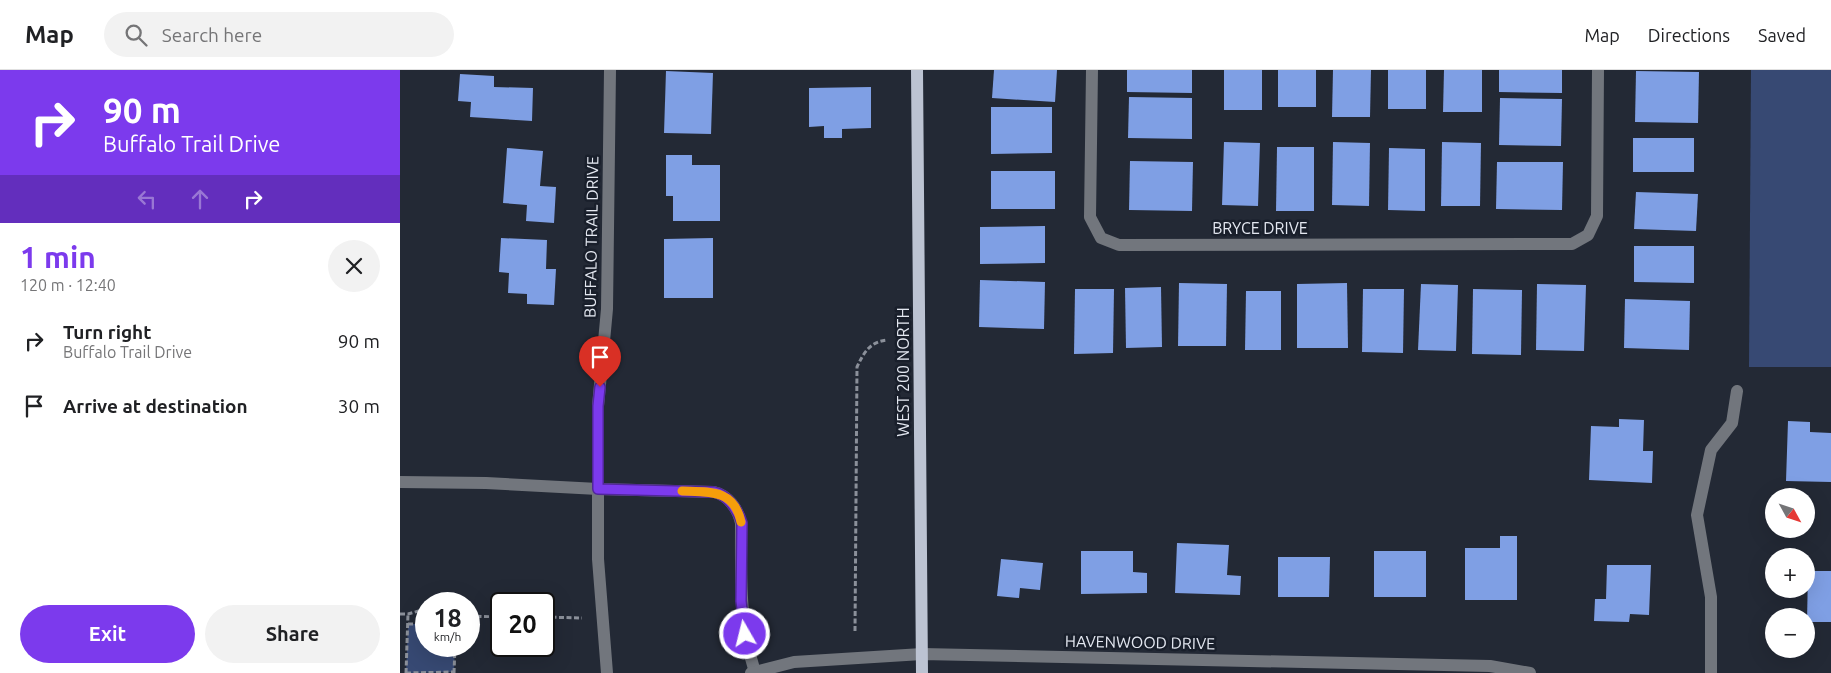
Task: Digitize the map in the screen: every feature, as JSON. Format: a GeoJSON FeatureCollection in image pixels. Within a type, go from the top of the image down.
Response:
{"type":"FeatureCollection","features":[{"type":"Feature","properties":{"kind":"main road","name":"WEST 200 NORTH"},"geometry":{"type":"LineString","coordinates":[[917,70],[922,673]]}},
{"type":"Feature","properties":{"kind":"street","name":"BUFFALO TRAIL DRIVE"},"geometry":{"type":"LineString","coordinates":[[608,673],[598,559],[598,406],[607,309],[610,70]]}},
{"type":"Feature","properties":{"kind":"street","name":"BRYCE DRIVE"},"geometry":{"type":"LineString","coordinates":[[1092,70],[1090,217],[1101,238],[1119,245],[1572,244],[1588,235],[1597,216],[1598,70]]}},
{"type":"Feature","properties":{"kind":"street"},"geometry":{"type":"LineString","coordinates":[[1711,673],[1711,596],[1697,515],[1711,450],[1732,423],[1737,391]]}},
{"type":"Feature","properties":{"kind":"street"},"geometry":{"type":"LineString","coordinates":[[400,482],[486,483],[598,489],[714,492],[721,494],[734,506],[740,515],[742,523],[740,578],[742,618],[753,672]]}},
{"type":"Feature","properties":{"kind":"street","name":"HAVENWOOD DRIVE"},"geometry":{"type":"LineString","coordinates":[[753,672],[794,662],[922,654],[1490,666],[1530,673]]}},
{"type":"Feature","properties":{"kind":"path"},"geometry":{"type":"LineString","coordinates":[[855,631],[857,367],[865,351],[877,341],[887,340]]}},
{"type":"Feature","properties":{"kind":"path"},"geometry":{"type":"LineString","coordinates":[[400,614],[415,612]]}},
{"type":"Feature","properties":{"kind":"path"},"geometry":{"type":"LineString","coordinates":[[408,614],[406,673],[454,673],[454,657]]}},
{"type":"Feature","properties":{"kind":"path"},"geometry":{"type":"LineString","coordinates":[[555,617],[582,618]]}},
{"type":"Feature","properties":{"kind":"path"},"geometry":{"type":"LineString","coordinates":[[408,624],[415,624]]}},
{"type":"Feature","properties":{"kind":"shaded area"},"geometry":{"type":"Polygon","coordinates":[[[1751,70],[1831,70],[1831,367],[1749,367],[1751,70]]]}},
{"type":"Feature","properties":{"kind":"shaded area"},"geometry":{"type":"Polygon","coordinates":[[[408,624],[415,624],[415,657],[455,657],[454,672],[406,673],[408,624]]]}},
{"type":"Feature","properties":{"kind":"building"},"geometry":{"type":"Polygon","coordinates":[[[994,70],[1057,70],[1055,102],[992,98],[994,70]]]}},
{"type":"Feature","properties":{"kind":"building"},"geometry":{"type":"Polygon","coordinates":[[[1127,70],[1192,70],[1192,93],[1127,92],[1127,70]]]}},
{"type":"Feature","properties":{"kind":"building"},"geometry":{"type":"Polygon","coordinates":[[[1224,70],[1262,70],[1262,110],[1224,110],[1224,70]]]}},
{"type":"Feature","properties":{"kind":"building"},"geometry":{"type":"Polygon","coordinates":[[[1278,70],[1316,70],[1316,107],[1278,107],[1278,70]]]}},
{"type":"Feature","properties":{"kind":"building"},"geometry":{"type":"Polygon","coordinates":[[[1333,70],[1371,70],[1370,117],[1332,117],[1333,70]]]}},
{"type":"Feature","properties":{"kind":"building"},"geometry":{"type":"Polygon","coordinates":[[[1388,70],[1426,70],[1426,109],[1388,109],[1388,70]]]}},
{"type":"Feature","properties":{"kind":"building"},"geometry":{"type":"Polygon","coordinates":[[[1444,70],[1482,70],[1482,112],[1443,112],[1444,70]]]}},
{"type":"Feature","properties":{"kind":"building"},"geometry":{"type":"Polygon","coordinates":[[[1499,70],[1562,70],[1562,93],[1499,92],[1499,70]]]}},
{"type":"Feature","properties":{"kind":"building"},"geometry":{"type":"Polygon","coordinates":[[[666,71],[713,73],[711,134],[664,133],[666,71]]]}},
{"type":"Feature","properties":{"kind":"building"},"geometry":{"type":"Polygon","coordinates":[[[1636,71],[1699,72],[1698,123],[1635,122],[1636,71]]]}},
{"type":"Feature","properties":{"kind":"building"},"geometry":{"type":"Polygon","coordinates":[[[460,74],[494,76],[494,87],[533,88],[532,121],[470,117],[471,102],[458,101],[460,74]]]}},
{"type":"Feature","properties":{"kind":"building"},"geometry":{"type":"Polygon","coordinates":[[[871,87],[871,128],[842,129],[842,138],[824,138],[824,126],[809,127],[809,88],[871,87]]]}},
{"type":"Feature","properties":{"kind":"building"},"geometry":{"type":"Polygon","coordinates":[[[1129,97],[1192,98],[1192,139],[1128,138],[1129,97]]]}},
{"type":"Feature","properties":{"kind":"building"},"geometry":{"type":"Polygon","coordinates":[[[1500,98],[1562,99],[1561,146],[1499,145],[1500,98]]]}},
{"type":"Feature","properties":{"kind":"building"},"geometry":{"type":"Polygon","coordinates":[[[991,107],[1052,107],[1052,153],[991,154],[991,107]]]}},
{"type":"Feature","properties":{"kind":"building"},"geometry":{"type":"Polygon","coordinates":[[[1633,138],[1694,138],[1694,172],[1633,172],[1633,138]]]}},
{"type":"Feature","properties":{"kind":"building"},"geometry":{"type":"Polygon","coordinates":[[[1224,142],[1260,143],[1258,206],[1222,205],[1224,142]]]}},
{"type":"Feature","properties":{"kind":"building"},"geometry":{"type":"Polygon","coordinates":[[[1333,142],[1370,143],[1369,206],[1332,205],[1333,142]]]}},
{"type":"Feature","properties":{"kind":"building"},"geometry":{"type":"Polygon","coordinates":[[[1442,142],[1481,143],[1480,206],[1441,206],[1442,142]]]}},
{"type":"Feature","properties":{"kind":"building"},"geometry":{"type":"Polygon","coordinates":[[[1277,147],[1314,147],[1314,211],[1276,211],[1277,147]]]}},
{"type":"Feature","properties":{"kind":"building"},"geometry":{"type":"Polygon","coordinates":[[[507,148],[543,151],[540,186],[556,187],[554,223],[526,221],[527,205],[503,203],[507,148]]]}},
{"type":"Feature","properties":{"kind":"building"},"geometry":{"type":"Polygon","coordinates":[[[1389,148],[1425,149],[1425,211],[1388,210],[1389,148]]]}},
{"type":"Feature","properties":{"kind":"building"},"geometry":{"type":"Polygon","coordinates":[[[666,155],[692,155],[692,165],[720,165],[720,221],[673,221],[673,196],[666,196],[666,155]]]}},
{"type":"Feature","properties":{"kind":"building"},"geometry":{"type":"Polygon","coordinates":[[[1130,161],[1193,162],[1192,211],[1129,210],[1130,161]]]}},
{"type":"Feature","properties":{"kind":"building"},"geometry":{"type":"Polygon","coordinates":[[[1497,162],[1563,162],[1562,210],[1496,209],[1497,162]]]}},
{"type":"Feature","properties":{"kind":"building"},"geometry":{"type":"Polygon","coordinates":[[[991,171],[1055,171],[1055,209],[991,209],[991,171]]]}},
{"type":"Feature","properties":{"kind":"building"},"geometry":{"type":"Polygon","coordinates":[[[1636,192],[1698,194],[1696,231],[1634,229],[1636,192]]]}},
{"type":"Feature","properties":{"kind":"building"},"geometry":{"type":"Polygon","coordinates":[[[1045,226],[1045,263],[980,264],[980,227],[1045,226]]]}},
{"type":"Feature","properties":{"kind":"building"},"geometry":{"type":"Polygon","coordinates":[[[501,238],[547,240],[546,269],[556,269],[554,305],[527,304],[527,294],[508,293],[509,273],[499,272],[501,238]]]}},
{"type":"Feature","properties":{"kind":"building"},"geometry":{"type":"Polygon","coordinates":[[[713,238],[713,298],[664,298],[664,239],[713,238]]]}},
{"type":"Feature","properties":{"kind":"building"},"geometry":{"type":"Polygon","coordinates":[[[1634,246],[1694,246],[1694,283],[1634,282],[1634,246]]]}},
{"type":"Feature","properties":{"kind":"building"},"geometry":{"type":"Polygon","coordinates":[[[980,280],[1045,282],[1044,329],[979,327],[980,280]]]}},
{"type":"Feature","properties":{"kind":"building"},"geometry":{"type":"Polygon","coordinates":[[[1179,283],[1227,284],[1226,346],[1178,346],[1179,283]]]}},
{"type":"Feature","properties":{"kind":"building"},"geometry":{"type":"Polygon","coordinates":[[[1347,283],[1348,348],[1297,348],[1297,284],[1347,283]]]}},
{"type":"Feature","properties":{"kind":"building"},"geometry":{"type":"Polygon","coordinates":[[[1421,284],[1458,285],[1456,351],[1418,350],[1421,284]]]}},
{"type":"Feature","properties":{"kind":"building"},"geometry":{"type":"Polygon","coordinates":[[[1537,284],[1586,285],[1584,351],[1536,350],[1537,284]]]}},
{"type":"Feature","properties":{"kind":"building"},"geometry":{"type":"Polygon","coordinates":[[[1161,287],[1162,347],[1126,348],[1125,288],[1161,287]]]}},
{"type":"Feature","properties":{"kind":"building"},"geometry":{"type":"Polygon","coordinates":[[[1075,289],[1114,289],[1113,353],[1074,354],[1075,289]]]}},
{"type":"Feature","properties":{"kind":"building"},"geometry":{"type":"Polygon","coordinates":[[[1363,289],[1404,289],[1403,353],[1362,352],[1363,289]]]}},
{"type":"Feature","properties":{"kind":"building"},"geometry":{"type":"Polygon","coordinates":[[[1473,289],[1522,290],[1521,355],[1472,354],[1473,289]]]}},
{"type":"Feature","properties":{"kind":"building"},"geometry":{"type":"Polygon","coordinates":[[[1246,291],[1281,291],[1281,350],[1245,350],[1246,291]]]}},
{"type":"Feature","properties":{"kind":"building"},"geometry":{"type":"Polygon","coordinates":[[[1625,299],[1690,301],[1689,350],[1624,348],[1625,299]]]}},
{"type":"Feature","properties":{"kind":"building"},"geometry":{"type":"Polygon","coordinates":[[[1619,419],[1644,420],[1643,451],[1653,451],[1652,483],[1589,480],[1591,426],[1619,427],[1619,419]]]}},
{"type":"Feature","properties":{"kind":"building"},"geometry":{"type":"Polygon","coordinates":[[[1788,421],[1810,422],[1810,432],[1831,433],[1831,482],[1786,481],[1788,421]]]}},
{"type":"Feature","properties":{"kind":"building"},"geometry":{"type":"Polygon","coordinates":[[[1500,536],[1517,536],[1517,600],[1465,600],[1465,548],[1500,548],[1500,536]]]}},
{"type":"Feature","properties":{"kind":"building"},"geometry":{"type":"Polygon","coordinates":[[[1177,543],[1229,545],[1227,575],[1241,576],[1240,595],[1175,593],[1177,543]]]}},
{"type":"Feature","properties":{"kind":"building"},"geometry":{"type":"Polygon","coordinates":[[[1081,551],[1133,551],[1133,572],[1147,573],[1147,593],[1081,594],[1081,551]]]}},
{"type":"Feature","properties":{"kind":"building"},"geometry":{"type":"Polygon","coordinates":[[[1374,551],[1426,551],[1426,597],[1374,597],[1374,551]]]}},
{"type":"Feature","properties":{"kind":"building"},"geometry":{"type":"Polygon","coordinates":[[[1278,557],[1330,557],[1329,597],[1278,597],[1278,557]]]}},
{"type":"Feature","properties":{"kind":"building"},"geometry":{"type":"Polygon","coordinates":[[[1001,559],[1043,563],[1040,590],[1020,588],[1019,598],[997,596],[1001,559]]]}},
{"type":"Feature","properties":{"kind":"building"},"geometry":{"type":"Polygon","coordinates":[[[1607,565],[1651,565],[1649,615],[1630,614],[1629,622],[1594,621],[1595,599],[1606,599],[1607,565]]]}},
{"type":"Feature","properties":{"kind":"building"},"geometry":{"type":"Polygon","coordinates":[[[1815,571],[1831,571],[1831,622],[1815,622],[1815,608],[1807,608],[1807,598],[1815,598],[1815,571]]]}},
{"type":"Feature","properties":{"kind":"slow traffic"},"geometry":{"type":"LineString","coordinates":[[682,491],[721,494],[734,506],[740,515],[741,522]]}},
{"type":"Feature","properties":{"kind":"route"},"geometry":{"type":"LineString","coordinates":[[600,387],[598,406],[598,489],[714,492],[721,494],[727,499],[740,515],[742,523],[740,578],[742,618],[745,634]]}}]}
